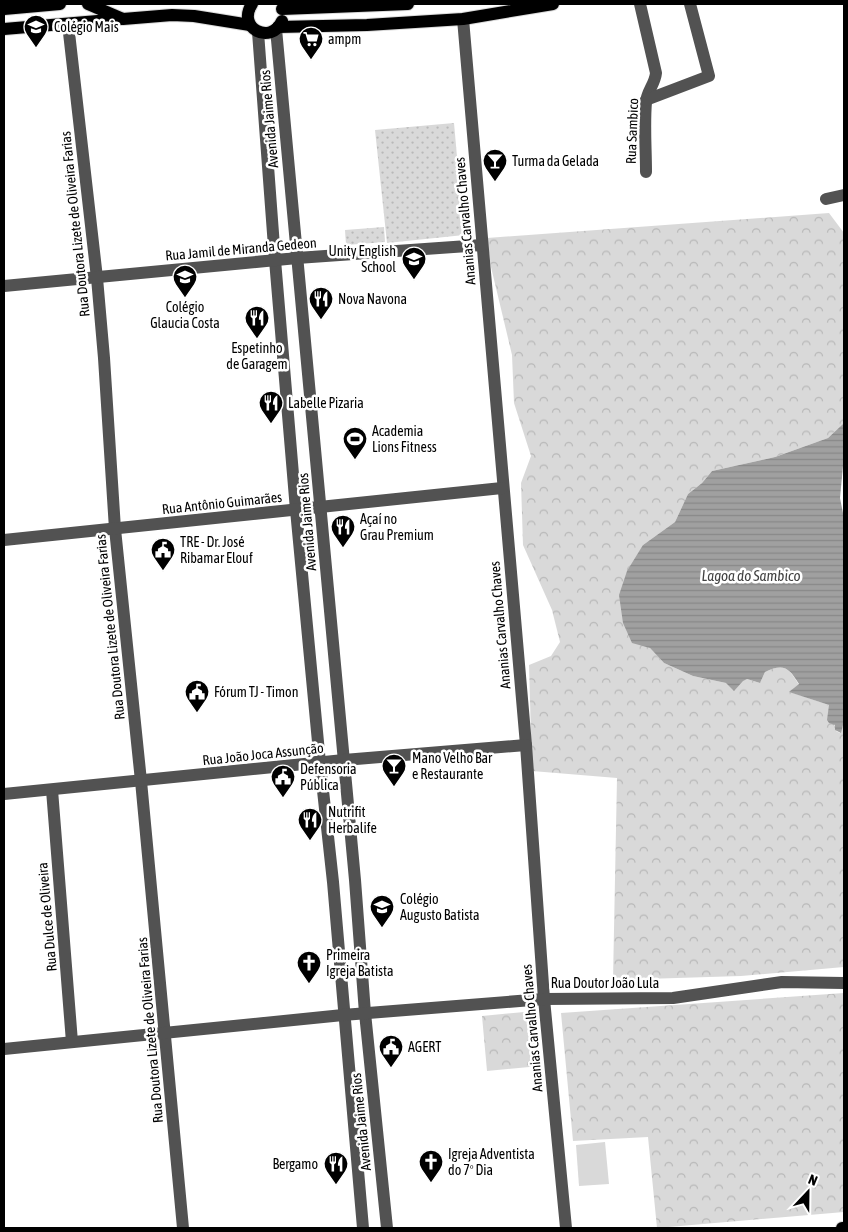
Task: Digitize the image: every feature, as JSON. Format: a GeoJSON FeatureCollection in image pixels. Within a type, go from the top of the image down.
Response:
{"type":"FeatureCollection","features":[{"type":"Feature","properties":{"kind":"main road"},"geometry":{"type":"LineString","coordinates":[[4,8],[60,4]]}},
{"type":"Feature","properties":{"kind":"main road"},"geometry":{"type":"LineString","coordinates":[[88,4],[123,19]]}},
{"type":"Feature","properties":{"kind":"main road"},"geometry":{"type":"LineString","coordinates":[[251,4],[247,14],[254,28]]}},
{"type":"Feature","properties":{"kind":"main road"},"geometry":{"type":"LineString","coordinates":[[277,28],[282,19],[280,6],[408,4]]}},
{"type":"Feature","properties":{"kind":"main road"},"geometry":{"type":"LineString","coordinates":[[4,30],[172,15],[194,16],[254,28],[268,33],[277,28],[367,25],[463,18],[553,4]]}},
{"type":"Feature","properties":{"kind":"street","name":"Rua Sambico"},"geometry":{"type":"LineString","coordinates":[[640,4],[656,73],[646,100],[646,172]]}},
{"type":"Feature","properties":{"kind":"street"},"geometry":{"type":"LineString","coordinates":[[646,100],[709,76],[690,4]]}},
{"type":"Feature","properties":{"kind":"street","name":"Ananias Carvalho Chaves"},"geometry":{"type":"LineString","coordinates":[[463,18],[502,488],[526,745],[544,999],[566,1228]]}},
{"type":"Feature","properties":{"kind":"street","name":"Rua Doutora Lizete de Oliveira Farias"},"geometry":{"type":"LineString","coordinates":[[68,24],[97,278],[116,529],[183,1228]]}},
{"type":"Feature","properties":{"kind":"street","name":"Avenida Jaime Rios"},"geometry":{"type":"LineString","coordinates":[[254,28],[296,510],[333,882],[343,1015],[363,1228]]}},
{"type":"Feature","properties":{"kind":"street","name":"Avenida Jaime Rios"},"geometry":{"type":"LineString","coordinates":[[277,28],[355,880],[365,1013],[387,1228]]}},
{"type":"Feature","properties":{"kind":"street"},"geometry":{"type":"LineString","coordinates":[[826,199],[844,195]]}},
{"type":"Feature","properties":{"kind":"street","name":"Rua Jamil de Miranda Gedeon"},"geometry":{"type":"LineString","coordinates":[[4,286],[297,258],[482,245]]}},
{"type":"Feature","properties":{"kind":"street","name":"Rua Antônio Guimarães"},"geometry":{"type":"LineString","coordinates":[[4,540],[502,488]]}},
{"type":"Feature","properties":{"kind":"street","name":"Rua João Joca Assunção"},"geometry":{"type":"LineString","coordinates":[[4,794],[344,760],[526,745]]}},
{"type":"Feature","properties":{"kind":"street","name":"Rua Dulce de Oliveira"},"geometry":{"type":"LineString","coordinates":[[52,790],[72,1042]]}},
{"type":"Feature","properties":{"kind":"street"},"geometry":{"type":"LineString","coordinates":[[333,882],[355,880]]}},
{"type":"Feature","properties":{"kind":"street","name":"Rua Doutor João Lula"},"geometry":{"type":"LineString","coordinates":[[365,1013],[544,999],[673,998],[782,982],[844,983]]}},
{"type":"Feature","properties":{"kind":"street"},"geometry":{"type":"LineString","coordinates":[[4,1049],[365,1013]]}},
{"type":"Feature","properties":{"kind":"street"},"geometry":{"type":"LineString","coordinates":[[356,1139],[378,1138]]}},
{"type":"Feature","properties":{"kind":"green space"},"geometry":{"type":"Polygon","coordinates":[[[454,123],[464,235],[387,243],[375,130],[454,123]]]}},
{"type":"Feature","properties":{"kind":"green space"},"geometry":{"type":"Polygon","coordinates":[[[829,213],[844,233],[844,423],[828,438],[775,457],[712,471],[702,483],[688,494],[675,522],[643,545],[650,648],[664,663],[693,676],[726,683],[747,679],[760,683],[765,672],[777,668],[785,669],[789,671],[799,685],[790,692],[829,705],[836,731],[840,733],[844,721],[844,967],[741,976],[613,980],[617,778],[532,771],[529,665],[551,656],[560,642],[552,610],[523,545],[521,483],[531,456],[514,403],[512,355],[491,267],[487,238],[829,213]]]}},
{"type":"Feature","properties":{"kind":"green space"},"geometry":{"type":"Polygon","coordinates":[[[384,227],[385,242],[346,245],[345,230],[384,227]]]}},
{"type":"Feature","properties":{"kind":"green space"},"geometry":{"type":"Polygon","coordinates":[[[844,993],[844,1212],[657,1228],[648,1137],[573,1141],[561,1013],[844,993]]]}},
{"type":"Feature","properties":{"kind":"green space"},"geometry":{"type":"Polygon","coordinates":[[[535,1011],[540,1066],[487,1071],[482,1016],[535,1011]]]}},
{"type":"Feature","properties":{"kind":"green space"},"geometry":{"type":"Polygon","coordinates":[[[605,1142],[609,1184],[579,1186],[576,1145],[605,1142]]]}},
{"type":"Feature","properties":{"kind":"water","name":"Lagoa do Sambico"},"geometry":{"type":"Polygon","coordinates":[[[844,423],[844,464],[840,498],[844,518],[844,721],[841,733],[835,730],[835,725],[827,720],[829,705],[789,692],[799,684],[792,674],[785,669],[777,668],[765,672],[760,683],[747,679],[734,691],[726,683],[693,676],[664,663],[650,648],[632,643],[623,623],[619,595],[627,571],[643,545],[675,522],[688,494],[702,483],[712,471],[775,457],[828,438],[844,423]]]}},
{"type":"Feature","properties":{"kind":"place","name":"Colégio Mais"},"geometry":{"type":"Point","coordinates":[36,48]}},
{"type":"Feature","properties":{"kind":"place","name":"ampm"},"geometry":{"type":"Point","coordinates":[311,60]}},
{"type":"Feature","properties":{"kind":"place","name":"Turma da Gelada"},"geometry":{"type":"Point","coordinates":[495,182]}},
{"type":"Feature","properties":{"kind":"place","name":"Unity English School"},"geometry":{"type":"Point","coordinates":[414,280]}},
{"type":"Feature","properties":{"kind":"place","name":"Colégio Glaucia Costa"},"geometry":{"type":"Point","coordinates":[185,298]}},
{"type":"Feature","properties":{"kind":"place","name":"Nova Navona"},"geometry":{"type":"Point","coordinates":[321,320]}},
{"type":"Feature","properties":{"kind":"place","name":"Espetinho de Garagem"},"geometry":{"type":"Point","coordinates":[257,339]}},
{"type":"Feature","properties":{"kind":"place","name":"Labelle Pizaria"},"geometry":{"type":"Point","coordinates":[271,424]}},
{"type":"Feature","properties":{"kind":"place","name":"Academia Lions Fitness"},"geometry":{"type":"Point","coordinates":[355,460]}},
{"type":"Feature","properties":{"kind":"place","name":"Açaí no Grau Premium"},"geometry":{"type":"Point","coordinates":[343,548]}},
{"type":"Feature","properties":{"kind":"place","name":"TRE - Dr. José Ribamar Elouf"},"geometry":{"type":"Point","coordinates":[163,571]}},
{"type":"Feature","properties":{"kind":"place","name":"Fórum TJ - Timon"},"geometry":{"type":"Point","coordinates":[197,713]}},
{"type":"Feature","properties":{"kind":"place","name":"Mano Velho Bar e Restaurante"},"geometry":{"type":"Point","coordinates":[394,787]}},
{"type":"Feature","properties":{"kind":"place","name":"Defensoria Pública"},"geometry":{"type":"Point","coordinates":[283,798]}},
{"type":"Feature","properties":{"kind":"place","name":"Nutrifit Herbalife"},"geometry":{"type":"Point","coordinates":[310,841]}},
{"type":"Feature","properties":{"kind":"place","name":"Colégio Augusto Batista"},"geometry":{"type":"Point","coordinates":[382,928]}},
{"type":"Feature","properties":{"kind":"place","name":"Primeira Igreja Batista"},"geometry":{"type":"Point","coordinates":[309,984]}},
{"type":"Feature","properties":{"kind":"place","name":"AGERT"},"geometry":{"type":"Point","coordinates":[391,1068]}},
{"type":"Feature","properties":{"kind":"place","name":"Igreja Adventista do 7º Dia"},"geometry":{"type":"Point","coordinates":[431,1183]}},
{"type":"Feature","properties":{"kind":"place","name":"Bergamo"},"geometry":{"type":"Point","coordinates":[336,1185]}}]}
